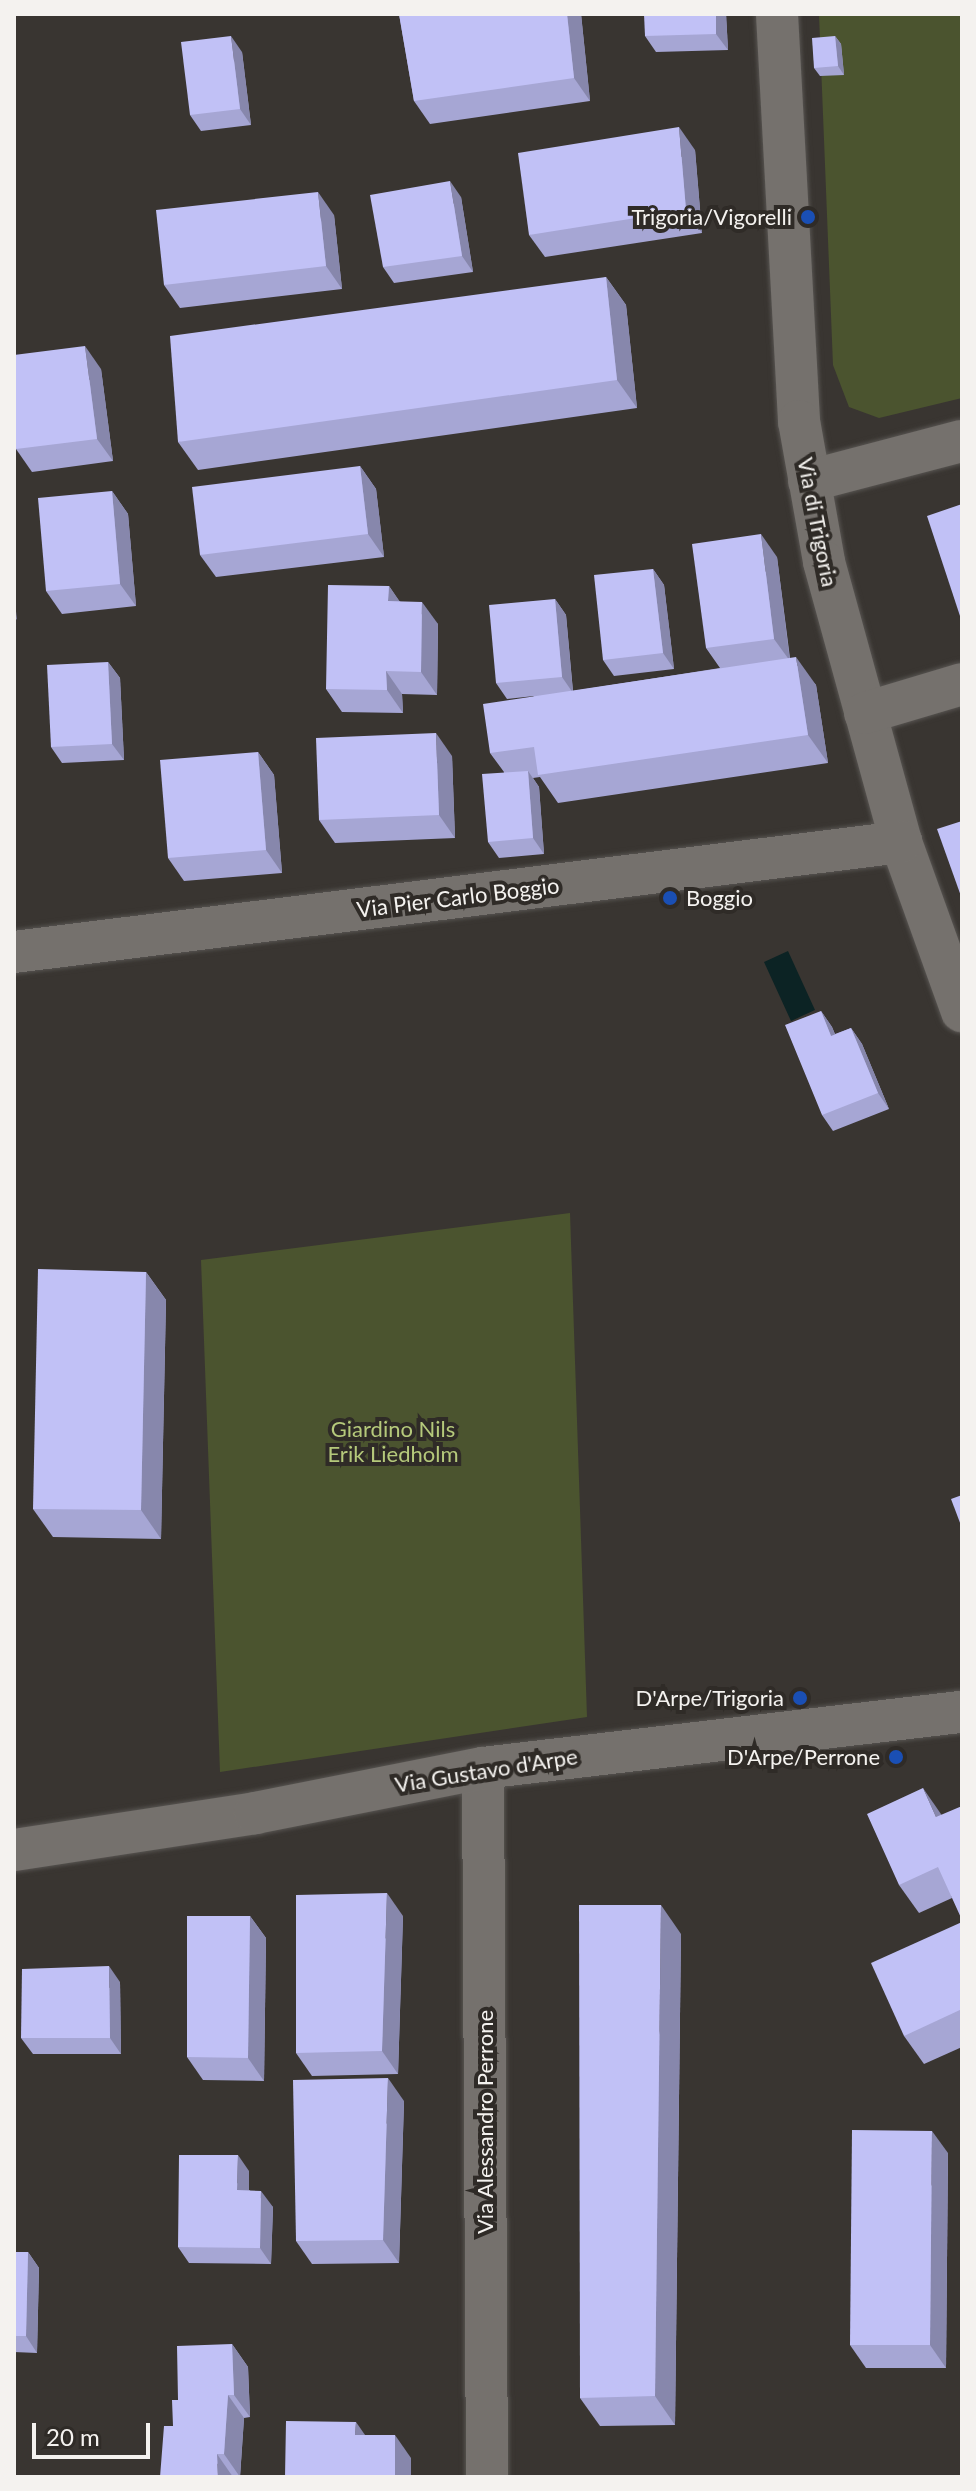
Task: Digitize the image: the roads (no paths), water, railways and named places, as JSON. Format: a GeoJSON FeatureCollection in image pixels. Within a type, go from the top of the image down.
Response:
{"type":"FeatureCollection","features":[{"type":"Feature","properties":{"kind":"street","name":"Via di Trigoria"},"geometry":{"type":"LineString","coordinates":[[777,14],[799,421],[824,562],[901,842],[962,1011]]}},
{"type":"Feature","properties":{"kind":"street"},"geometry":{"type":"LineString","coordinates":[[809,481],[962,441]]}},
{"type":"Feature","properties":{"kind":"street"},"geometry":{"type":"LineString","coordinates":[[865,713],[962,684]]}},
{"type":"Feature","properties":{"kind":"street","name":"Via Pier Carlo Boggio"},"geometry":{"type":"LineString","coordinates":[[14,952],[901,842]]}},
{"type":"Feature","properties":{"kind":"street","name":"Via Gustavo d'Arpe"},"geometry":{"type":"LineString","coordinates":[[14,1850],[255,1813],[483,1768],[962,1712]]}},
{"type":"Feature","properties":{"kind":"street","name":"Via Alessandro Perrone"},"geometry":{"type":"LineString","coordinates":[[483,1768],[487,2477]]}},
{"type":"Feature","properties":{"kind":"water"},"geometry":{"type":"Polygon","coordinates":[[[788,951],[815,1010],[791,1021],[764,962],[788,951]]]}},
{"type":"Feature","properties":{"kind":"place","name":"Trigoria/Vigorelli"},"geometry":{"type":"Point","coordinates":[808,217]}},
{"type":"Feature","properties":{"kind":"place","name":"Boggio"},"geometry":{"type":"Point","coordinates":[670,898]}},
{"type":"Feature","properties":{"kind":"place","name":"D'Arpe/Trigoria"},"geometry":{"type":"Point","coordinates":[800,1698]}},
{"type":"Feature","properties":{"kind":"place","name":"D'Arpe/Perrone"},"geometry":{"type":"Point","coordinates":[896,1757]}},
{"type":"Feature","properties":{"kind":"park label","name":"Giardino Nils Erik Liedholm"},"geometry":{"type":"Point","coordinates":[393,1440]}}]}
